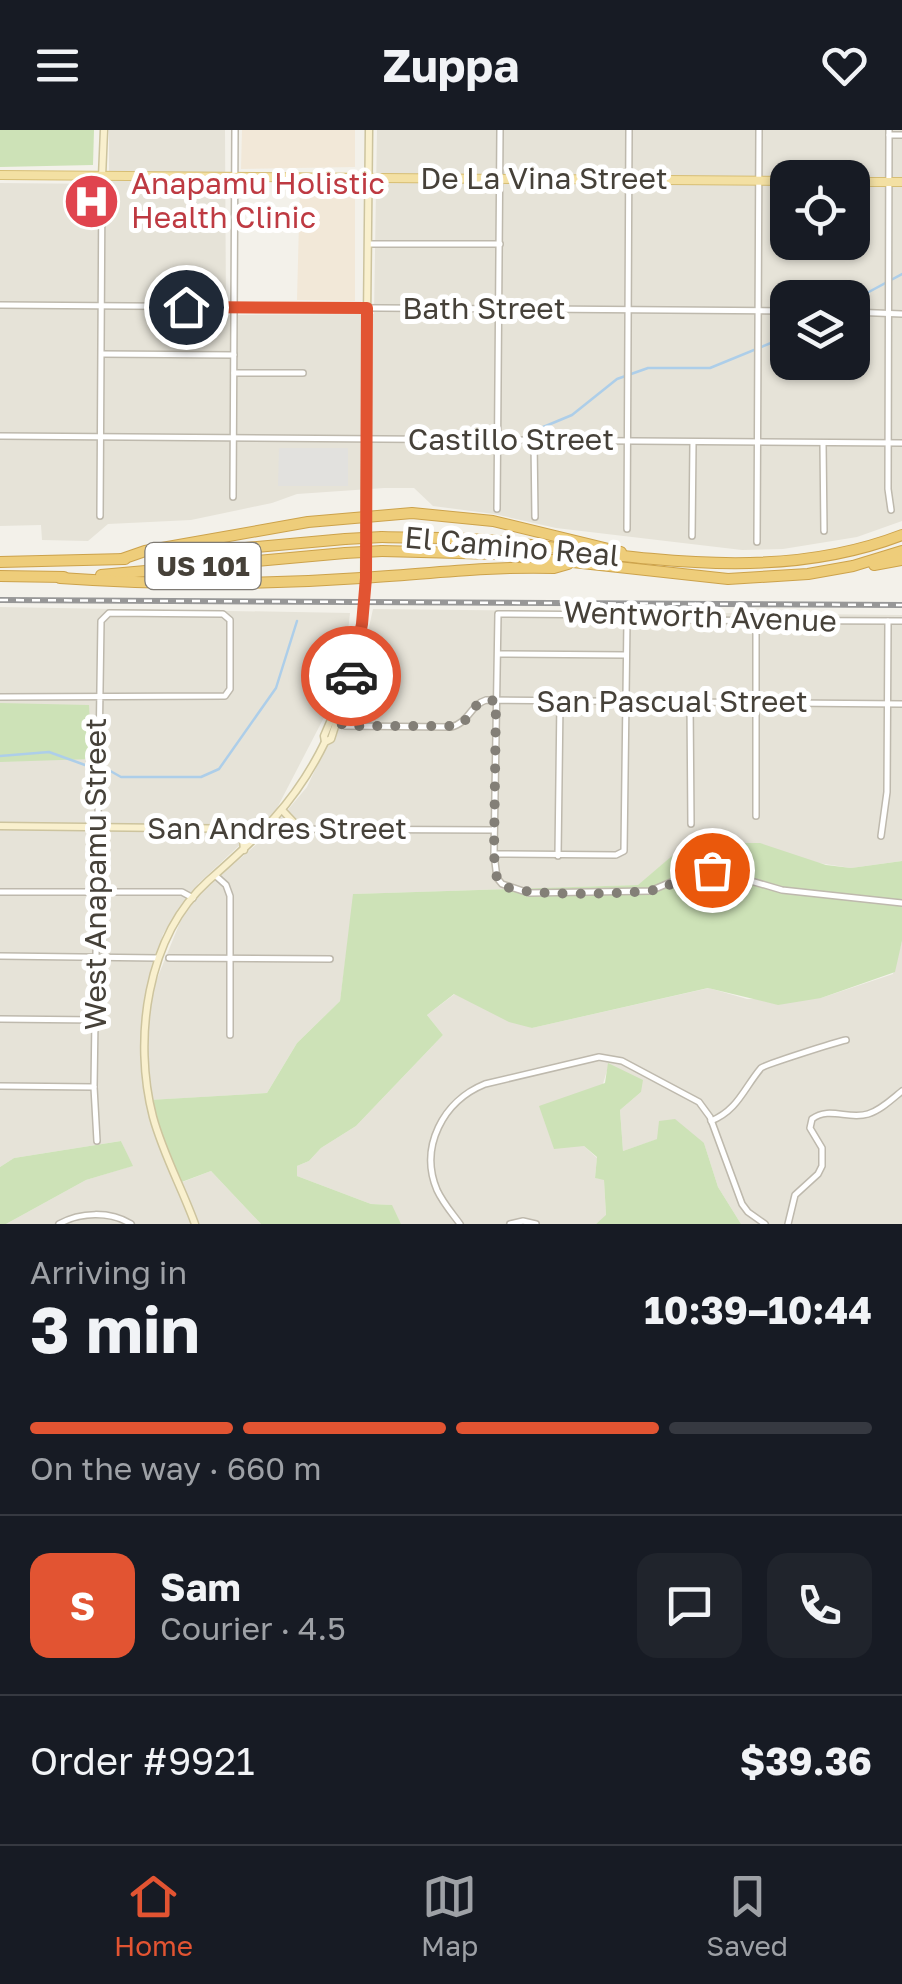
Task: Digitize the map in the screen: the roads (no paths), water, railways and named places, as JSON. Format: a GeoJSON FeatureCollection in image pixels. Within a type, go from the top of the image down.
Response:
{"type":"FeatureCollection","features":[{"type":"Feature","properties":{"kind":"highway"},"geometry":{"type":"LineString","coordinates":[[122,560],[144,551],[365,510],[493,521],[608,547],[631,556]]}},
{"type":"Feature","properties":{"kind":"highway","name":"El Camino Real"},"geometry":{"type":"LineString","coordinates":[[0,562],[122,560],[382,537],[482,540],[749,566],[848,552],[902,535]]}},
{"type":"Feature","properties":{"kind":"highway","name":"El Camino Real"},"geometry":{"type":"LineString","coordinates":[[0,576],[60,578],[382,550],[498,554],[728,579],[792,576],[853,566],[902,551]]}},
{"type":"Feature","properties":{"kind":"highway"},"geometry":{"type":"LineString","coordinates":[[853,566],[902,560]]}},
{"type":"Feature","properties":{"kind":"highway"},"geometry":{"type":"LineString","coordinates":[[60,578],[150,584],[366,578],[461,568],[554,568],[574,563]]}},
{"type":"Feature","properties":{"kind":"main road"},"geometry":{"type":"LineString","coordinates":[[102,177],[104,130]]}},
{"type":"Feature","properties":{"kind":"main road"},"geometry":{"type":"LineString","coordinates":[[195,1224],[160,1140],[147,1086],[148,1001],[158,958],[192,898],[267,829],[310,772],[330,722],[336,721],[357,654],[366,578],[369,130]]}},
{"type":"Feature","properties":{"kind":"main road","name":"De La Vina Street"},"geometry":{"type":"LineString","coordinates":[[0,176],[770,181]]}},
{"type":"Feature","properties":{"kind":"main road"},"geometry":{"type":"LineString","coordinates":[[870,182],[902,182]]}},
{"type":"Feature","properties":{"kind":"main road"},"geometry":{"type":"LineString","coordinates":[[282,811],[300,829]]}},
{"type":"Feature","properties":{"kind":"main road","name":"San Andres Street"},"geometry":{"type":"LineString","coordinates":[[0,826],[267,829]]}},
{"type":"Feature","properties":{"kind":"main road"},"geometry":{"type":"LineString","coordinates":[[230,828],[241,836],[244,851]]}},
{"type":"Feature","properties":{"kind":"street"},"geometry":{"type":"LineString","coordinates":[[233,497],[235,130]]}},
{"type":"Feature","properties":{"kind":"street"},"geometry":{"type":"LineString","coordinates":[[498,510],[500,130]]}},
{"type":"Feature","properties":{"kind":"street"},"geometry":{"type":"LineString","coordinates":[[627,529],[629,130]]}},
{"type":"Feature","properties":{"kind":"street"},"geometry":{"type":"LineString","coordinates":[[757,542],[759,130]]}},
{"type":"Feature","properties":{"kind":"street"},"geometry":{"type":"LineString","coordinates":[[891,510],[890,132],[902,135]]}},
{"type":"Feature","properties":{"kind":"street"},"geometry":{"type":"LineString","coordinates":[[100,516],[102,177]]}},
{"type":"Feature","properties":{"kind":"street"},"geometry":{"type":"LineString","coordinates":[[368,244],[500,244]]}},
{"type":"Feature","properties":{"kind":"street","name":"Bath Street"},"geometry":{"type":"LineString","coordinates":[[0,306],[770,311]]}},
{"type":"Feature","properties":{"kind":"street"},"geometry":{"type":"LineString","coordinates":[[870,313],[902,314]]}},
{"type":"Feature","properties":{"kind":"street"},"geometry":{"type":"LineString","coordinates":[[102,354],[234,355]]}},
{"type":"Feature","properties":{"kind":"street"},"geometry":{"type":"LineString","coordinates":[[234,373],[303,373]]}},
{"type":"Feature","properties":{"kind":"street","name":"Castillo Street"},"geometry":{"type":"LineString","coordinates":[[0,436],[902,443]]}},
{"type":"Feature","properties":{"kind":"street"},"geometry":{"type":"LineString","coordinates":[[534,442],[535,517]]}},
{"type":"Feature","properties":{"kind":"street"},"geometry":{"type":"LineString","coordinates":[[692,443],[692,536]]}},
{"type":"Feature","properties":{"kind":"street"},"geometry":{"type":"LineString","coordinates":[[824,443],[824,531]]}},
{"type":"Feature","properties":{"kind":"street","name":"West Anapamu Street"},"geometry":{"type":"LineString","coordinates":[[97,1141],[94,1087],[96,1020],[98,698],[100,621],[109,613],[226,615],[230,620],[228,695],[98,698]]}},
{"type":"Feature","properties":{"kind":"street","name":"Wentworth Avenue"},"geometry":{"type":"LineString","coordinates":[[498,654],[498,614],[596,613],[622,615],[627,620],[902,621]]}},
{"type":"Feature","properties":{"kind":"street"},"geometry":{"type":"LineString","coordinates":[[494,854],[622,853],[626,844],[627,620]]}},
{"type":"Feature","properties":{"kind":"street"},"geometry":{"type":"LineString","coordinates":[[756,621],[756,816]]}},
{"type":"Feature","properties":{"kind":"street"},"geometry":{"type":"LineString","coordinates":[[881,836],[887,792],[888,621]]}},
{"type":"Feature","properties":{"kind":"street"},"geometry":{"type":"LineString","coordinates":[[625,655],[498,654],[494,854],[499,881],[516,890],[538,894],[642,891],[668,886],[698,871],[712,870],[782,890],[902,902]]}},
{"type":"Feature","properties":{"kind":"street"},"geometry":{"type":"LineString","coordinates":[[0,697],[98,698]]}},
{"type":"Feature","properties":{"kind":"street","name":"San Pascual Street"},"geometry":{"type":"LineString","coordinates":[[336,721],[345,726],[457,726],[478,703],[496,700],[902,704]]}},
{"type":"Feature","properties":{"kind":"street"},"geometry":{"type":"LineString","coordinates":[[558,856],[560,702]]}},
{"type":"Feature","properties":{"kind":"street"},"geometry":{"type":"LineString","coordinates":[[690,702],[691,824]]}},
{"type":"Feature","properties":{"kind":"street","name":"San Andres Street"},"geometry":{"type":"LineString","coordinates":[[267,829],[494,830]]}},
{"type":"Feature","properties":{"kind":"street"},"geometry":{"type":"LineString","coordinates":[[216,876],[230,893],[230,1035]]}},
{"type":"Feature","properties":{"kind":"street"},"geometry":{"type":"LineString","coordinates":[[0,892],[183,892],[192,898]]}},
{"type":"Feature","properties":{"kind":"street"},"geometry":{"type":"LineString","coordinates":[[0,956],[158,958]]}},
{"type":"Feature","properties":{"kind":"street"},"geometry":{"type":"LineString","coordinates":[[169,958],[330,958]]}},
{"type":"Feature","properties":{"kind":"street"},"geometry":{"type":"LineString","coordinates":[[0,1019],[96,1020]]}},
{"type":"Feature","properties":{"kind":"street"},"geometry":{"type":"LineString","coordinates":[[711,1120],[726,1114],[742,1098],[766,1064],[846,1040]]}},
{"type":"Feature","properties":{"kind":"street"},"geometry":{"type":"LineString","coordinates":[[460,1224],[436,1188],[432,1169],[432,1150],[446,1114],[459,1099],[478,1088],[563,1064],[609,1057],[699,1102],[711,1120],[744,1207],[766,1224]]}},
{"type":"Feature","properties":{"kind":"street"},"geometry":{"type":"LineString","coordinates":[[0,1086],[94,1087]]}},
{"type":"Feature","properties":{"kind":"street"},"geometry":{"type":"LineString","coordinates":[[788,1224],[795,1195],[822,1166],[822,1148],[810,1128],[812,1118],[824,1112],[869,1114],[902,1091]]}},
{"type":"Feature","properties":{"kind":"street"},"geometry":{"type":"LineString","coordinates":[[59,1224],[68,1218],[76,1222],[102,1214],[130,1224]]}},
{"type":"Feature","properties":{"kind":"street"},"geometry":{"type":"LineString","coordinates":[[510,1224],[536,1224]]}},
{"type":"Feature","properties":{"kind":"waterway"},"geometry":{"type":"LineString","coordinates":[[870,291],[902,274]]}},
{"type":"Feature","properties":{"kind":"waterway"},"geometry":{"type":"LineString","coordinates":[[536,430],[572,415],[617,379],[648,368],[710,368],[770,343]]}},
{"type":"Feature","properties":{"kind":"waterway"},"geometry":{"type":"LineString","coordinates":[[0,756],[49,752],[105,768],[121,777],[201,777],[219,769],[276,688],[297,621]]}},
{"type":"Feature","properties":{"kind":"railway"},"geometry":{"type":"LineString","coordinates":[[0,600],[902,605]]}},
{"type":"Feature","properties":{"kind":"place","name":"Anapamu Holistic Health Clinic"},"geometry":{"type":"Point","coordinates":[92,201]}}]}
